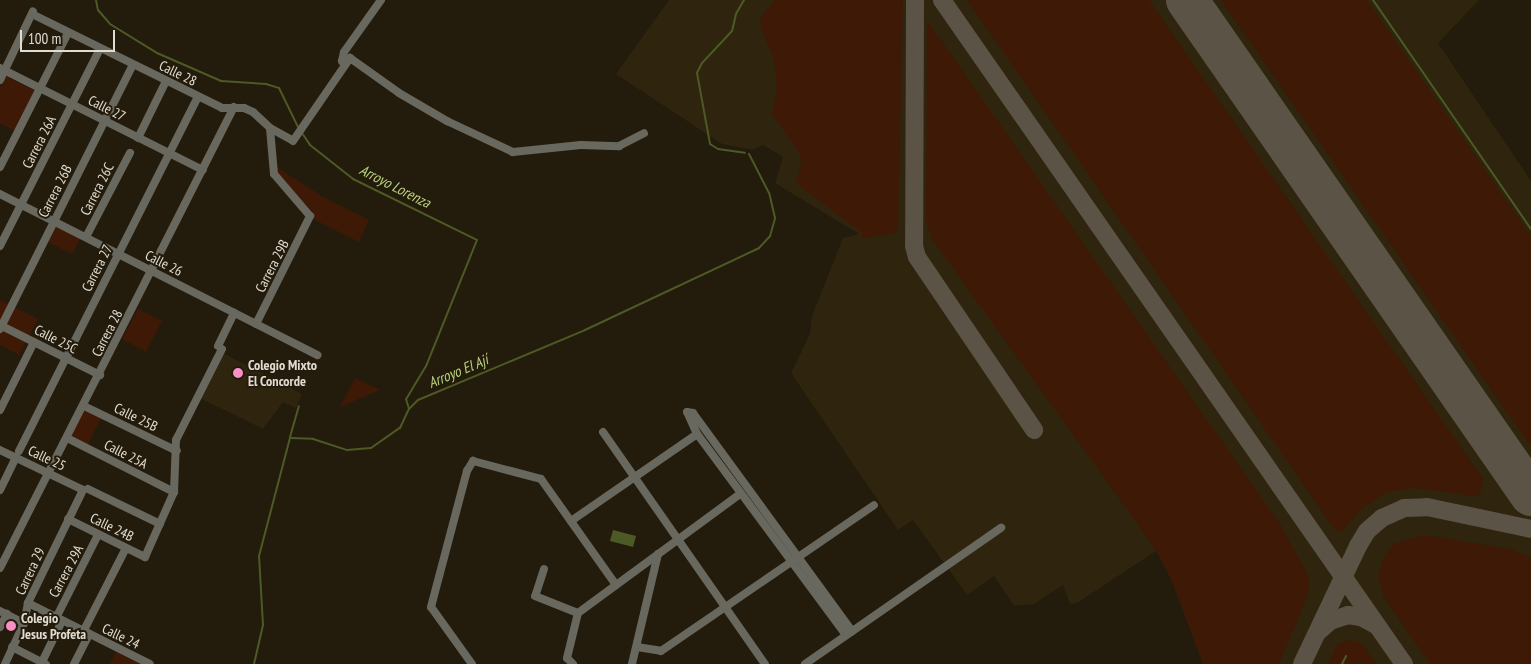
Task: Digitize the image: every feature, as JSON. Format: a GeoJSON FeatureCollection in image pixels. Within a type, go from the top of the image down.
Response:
{"type":"FeatureCollection","features":[{"type":"Feature","properties":{"kind":"street"},"geometry":{"type":"LineString","coordinates":[[381,0],[344,52],[342,61],[345,65],[350,58],[354,59],[407,98],[480,139],[513,152],[581,145],[619,146],[644,133]]}},
{"type":"Feature","properties":{"kind":"street","name":"Calle 28"},"geometry":{"type":"LineString","coordinates":[[2,69],[32,13],[100,49],[222,108],[234,107],[253,112],[270,128],[294,141],[345,65]]}},
{"type":"Feature","properties":{"kind":"street"},"geometry":{"type":"LineString","coordinates":[[0,167],[68,33]]}},
{"type":"Feature","properties":{"kind":"street","name":"Carrera 26A"},"geometry":{"type":"LineString","coordinates":[[0,246],[100,49]]}},
{"type":"Feature","properties":{"kind":"street","name":"Carrera 26B"},"geometry":{"type":"LineString","coordinates":[[1,327],[133,65]]}},
{"type":"Feature","properties":{"kind":"street"},"geometry":{"type":"LineString","coordinates":[[0,80],[2,69]]}},
{"type":"Feature","properties":{"kind":"street","name":"Calle 27"},"geometry":{"type":"LineString","coordinates":[[2,69],[202,170]]}},
{"type":"Feature","properties":{"kind":"street"},"geometry":{"type":"LineString","coordinates":[[138,138],[166,81]]}},
{"type":"Feature","properties":{"kind":"street","name":"Carrera 27"},"geometry":{"type":"LineString","coordinates":[[0,490],[198,97]]}},
{"type":"Feature","properties":{"kind":"street","name":"Carrera 28"},"geometry":{"type":"LineString","coordinates":[[0,568],[100,375],[234,107]]}},
{"type":"Feature","properties":{"kind":"street","name":"Carrera 29B"},"geometry":{"type":"LineString","coordinates":[[256,324],[310,220],[306,209],[274,174],[270,128]]}},
{"type":"Feature","properties":{"kind":"street","name":"Carrera 26C"},"geometry":{"type":"LineString","coordinates":[[86,237],[130,152]]}},
{"type":"Feature","properties":{"kind":"street","name":"Calle 26"},"geometry":{"type":"LineString","coordinates":[[0,194],[316,355]]}},
{"type":"Feature","properties":{"kind":"street"},"geometry":{"type":"LineString","coordinates":[[160,524],[174,492],[176,440],[220,348],[234,313]]}},
{"type":"Feature","properties":{"kind":"street","name":"Calle 25C"},"geometry":{"type":"LineString","coordinates":[[1,327],[100,375]]}},
{"type":"Feature","properties":{"kind":"street"},"geometry":{"type":"LineString","coordinates":[[0,410],[34,342]]}},
{"type":"Feature","properties":{"kind":"street","name":"Calle 25B"},"geometry":{"type":"LineString","coordinates":[[84,406],[176,451]]}},
{"type":"Feature","properties":{"kind":"street"},"geometry":{"type":"LineString","coordinates":[[794,560],[740,494],[697,434],[687,417],[689,411],[794,560],[849,633]]}},
{"type":"Feature","properties":{"kind":"street"},"geometry":{"type":"LineString","coordinates":[[603,432],[679,538],[765,664]]}},
{"type":"Feature","properties":{"kind":"street"},"geometry":{"type":"LineString","coordinates":[[571,522],[697,434]]}},
{"type":"Feature","properties":{"kind":"street","name":"Calle 25A"},"geometry":{"type":"LineString","coordinates":[[68,438],[174,492]]}},
{"type":"Feature","properties":{"kind":"street","name":"Calle 25"},"geometry":{"type":"LineString","coordinates":[[0,450],[18,454],[49,473],[160,524]]}},
{"type":"Feature","properties":{"kind":"street"},"geometry":{"type":"LineString","coordinates":[[472,664],[431,607],[469,465],[478,460],[538,476],[616,585]]}},
{"type":"Feature","properties":{"kind":"street","name":"Carrera 29"},"geometry":{"type":"LineString","coordinates":[[4,664],[24,623],[28,603],[68,519],[86,489]]}},
{"type":"Feature","properties":{"kind":"street"},"geometry":{"type":"LineString","coordinates":[[573,664],[567,658],[578,612],[740,494]]}},
{"type":"Feature","properties":{"kind":"street"},"geometry":{"type":"LineString","coordinates":[[636,647],[661,651],[874,505]]}},
{"type":"Feature","properties":{"kind":"street","name":"Calle 24B"},"geometry":{"type":"LineString","coordinates":[[68,519],[144,557],[160,524]]}},
{"type":"Feature","properties":{"kind":"street"},"geometry":{"type":"LineString","coordinates":[[805,664],[1001,528]]}},
{"type":"Feature","properties":{"kind":"street","name":"Carrera 29A"},"geometry":{"type":"LineString","coordinates":[[44,663],[59,619],[98,535]]}},
{"type":"Feature","properties":{"kind":"street"},"geometry":{"type":"LineString","coordinates":[[74,664],[86,633],[126,548]]}},
{"type":"Feature","properties":{"kind":"street"},"geometry":{"type":"LineString","coordinates":[[632,664],[658,554]]}},
{"type":"Feature","properties":{"kind":"street"},"geometry":{"type":"LineString","coordinates":[[544,569],[535,596],[578,612]]}},
{"type":"Feature","properties":{"kind":"street","name":"Calle 24"},"geometry":{"type":"LineString","coordinates":[[28,603],[150,664]]}},
{"type":"Feature","properties":{"kind":"street"},"geometry":{"type":"LineString","coordinates":[[0,627],[3,612],[24,623]]}},
{"type":"Feature","properties":{"kind":"street"},"geometry":{"type":"LineString","coordinates":[[12,648],[44,663]]}},
{"type":"Feature","properties":{"kind":"shaded area"},"geometry":{"type":"Polygon","coordinates":[[[669,0],[1479,0],[1438,43],[1531,181],[1531,664],[1203,664],[1170,576],[1156,551],[1077,603],[1070,604],[1063,585],[1034,604],[1014,606],[994,576],[967,595],[913,520],[898,530],[791,373],[810,334],[812,316],[843,238],[859,234],[775,183],[783,157],[763,145],[753,150],[722,144],[616,74],[669,0]]]}},
{"type":"Feature","properties":{"kind":"shaded area"},"geometry":{"type":"Polygon","coordinates":[[[775,0],[903,0],[898,227],[894,234],[862,238],[862,233],[796,183],[801,164],[800,154],[772,114],[777,88],[774,59],[760,26],[761,17],[775,0]]]}},
{"type":"Feature","properties":{"kind":"shaded area"},"geometry":{"type":"Polygon","coordinates":[[[967,0],[1149,0],[1483,479],[1480,494],[1475,496],[1415,488],[1387,492],[1361,509],[1342,532],[1335,530],[967,0]]]}},
{"type":"Feature","properties":{"kind":"shaded area"},"geometry":{"type":"Polygon","coordinates":[[[1221,0],[1367,0],[1531,236],[1531,447],[1221,0]]]}},
{"type":"Feature","properties":{"kind":"shaded area"},"geometry":{"type":"Polygon","coordinates":[[[927,20],[1280,524],[1309,577],[1308,595],[1279,664],[1203,664],[1172,581],[1156,550],[932,239],[926,220],[927,20]]]}},
{"type":"Feature","properties":{"kind":"shaded area"},"geometry":{"type":"Polygon","coordinates":[[[6,76],[37,92],[17,132],[0,123],[0,87],[6,76]]]}},
{"type":"Feature","properties":{"kind":"shaded area"},"geometry":{"type":"Polygon","coordinates":[[[275,166],[323,197],[369,220],[359,242],[315,220],[313,212],[280,177],[275,166]]]}},
{"type":"Feature","properties":{"kind":"shaded area"},"geometry":{"type":"Polygon","coordinates":[[[55,224],[81,237],[72,254],[46,241],[55,224]]]}},
{"type":"Feature","properties":{"kind":"shaded area"},"geometry":{"type":"Polygon","coordinates":[[[0,300],[38,319],[19,355],[0,345],[0,300]]]}},
{"type":"Feature","properties":{"kind":"shaded area"},"geometry":{"type":"Polygon","coordinates":[[[138,309],[162,321],[146,352],[122,339],[138,309]]]}},
{"type":"Feature","properties":{"kind":"shaded area","name":"Colegio Mixto El Concorde"},"geometry":{"type":"Polygon","coordinates":[[[223,353],[302,394],[296,408],[283,402],[263,429],[200,398],[223,353]]]}},
{"type":"Feature","properties":{"kind":"shaded area"},"geometry":{"type":"Polygon","coordinates":[[[355,378],[380,390],[340,407],[355,378]]]}},
{"type":"Feature","properties":{"kind":"shaded area"},"geometry":{"type":"Polygon","coordinates":[[[85,408],[102,416],[87,446],[69,437],[85,408]]]}},
{"type":"Feature","properties":{"kind":"shaded area"},"geometry":{"type":"Polygon","coordinates":[[[613,530],[636,536],[633,547],[610,541],[613,530]]]}},
{"type":"Feature","properties":{"kind":"shaded area"},"geometry":{"type":"Polygon","coordinates":[[[1424,535],[1510,549],[1531,558],[1531,664],[1430,664],[1384,597],[1378,577],[1383,558],[1393,544],[1424,535]]]}},
{"type":"Feature","properties":{"kind":"shaded area"},"geometry":{"type":"Polygon","coordinates":[[[1349,640],[1361,643],[1377,664],[1328,664],[1337,644],[1349,640]]]}},
{"type":"Feature","properties":{"kind":"shaded area"},"geometry":{"type":"Polygon","coordinates":[[[116,652],[141,664],[110,664],[116,652]]]}},
{"type":"Feature","properties":{"kind":"waterway","name":"Arroyo Lorenza"},"geometry":{"type":"LineString","coordinates":[[96,0],[98,10],[110,24],[157,53],[221,81],[266,84],[279,88],[298,127]]}},
{"type":"Feature","properties":{"kind":"waterway","name":"Arroyo El Ají"},"geometry":{"type":"LineString","coordinates":[[744,0],[736,14],[732,31],[702,63],[697,73],[710,144],[718,149],[745,153]]}},
{"type":"Feature","properties":{"kind":"waterway"},"geometry":{"type":"LineString","coordinates":[[1373,0],[1531,229]]}},
{"type":"Feature","properties":{"kind":"waterway","name":"Arroyo Lorenza"},"geometry":{"type":"LineString","coordinates":[[302,133],[310,145],[353,179],[477,240],[426,366],[406,399],[409,409]]}},
{"type":"Feature","properties":{"kind":"waterway","name":"Arroyo El Ají"},"geometry":{"type":"LineString","coordinates":[[254,664],[263,625],[259,556],[290,438],[313,439],[347,450],[371,448],[400,428],[409,409],[418,400],[585,330],[759,248],[770,236],[775,218],[769,193],[749,154]]}},
{"type":"Feature","properties":{"kind":"waterway"},"geometry":{"type":"LineString","coordinates":[[290,437],[299,406]]}},
{"type":"Feature","properties":{"kind":"waterway"},"geometry":{"type":"LineString","coordinates":[[1342,664],[1346,656]]}},
{"type":"Feature","properties":{"kind":"taxiway"},"geometry":{"type":"LineString","coordinates":[[915,0],[914,246],[917,257],[1034,430]]}},
{"type":"Feature","properties":{"kind":"taxiway"},"geometry":{"type":"LineString","coordinates":[[942,0],[1404,664]]}},
{"type":"Feature","properties":{"kind":"taxiway"},"geometry":{"type":"LineString","coordinates":[[1302,664],[1358,546],[1367,531],[1382,518],[1404,508],[1427,507],[1531,529]]}},
{"type":"Feature","properties":{"kind":"taxiway"},"geometry":{"type":"LineString","coordinates":[[1319,631],[1330,621],[1348,615],[1361,617],[1376,625]]}},
{"type":"Feature","properties":{"kind":"runway"},"geometry":{"type":"LineString","coordinates":[[1187,0],[1531,495]]}},
{"type":"Feature","properties":{"kind":"place","name":"Colegio Mixto El Concorde"},"geometry":{"type":"Point","coordinates":[238,373]}},
{"type":"Feature","properties":{"kind":"place","name":"Colegio Jesus Profeta"},"geometry":{"type":"Point","coordinates":[11,626]}}]}
